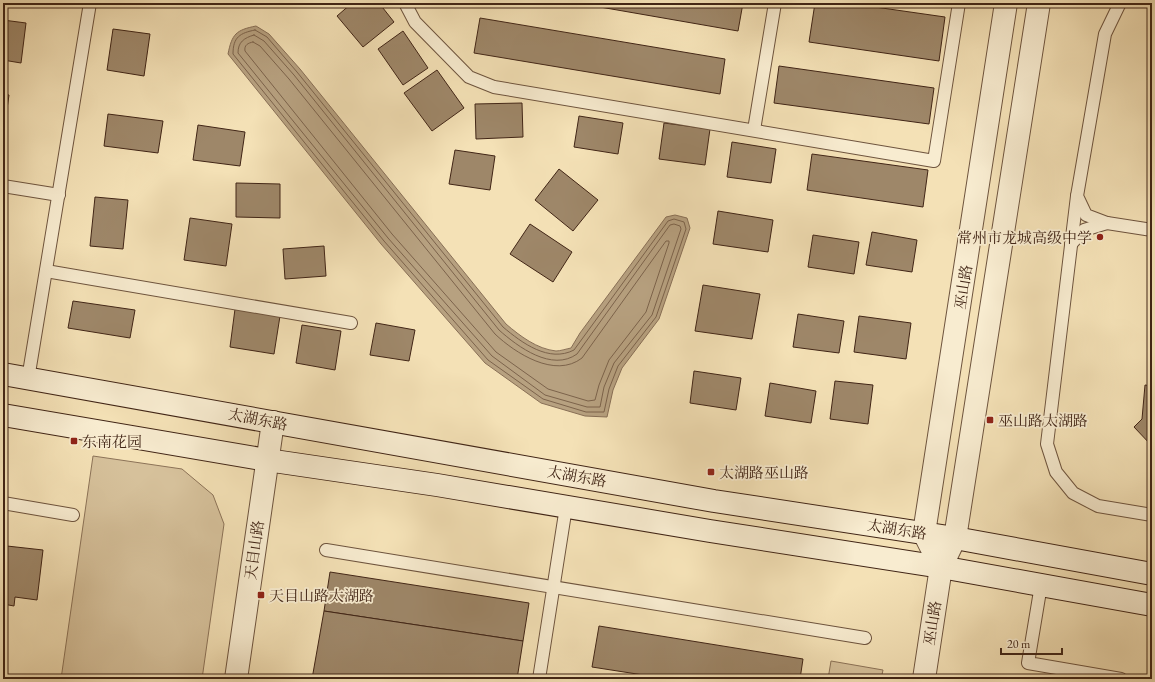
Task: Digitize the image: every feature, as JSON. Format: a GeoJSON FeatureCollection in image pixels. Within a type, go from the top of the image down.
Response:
{"type":"FeatureCollection","features":[{"type":"Feature","properties":{"kind":"main road","name":"巫山路"},"geometry":{"type":"LineString","coordinates":[[924,533],[1006,3]]}},
{"type":"Feature","properties":{"kind":"main road","name":"巫山路"},"geometry":{"type":"LineString","coordinates":[[924,679],[941,567],[955,538],[1039,3]]}},
{"type":"Feature","properties":{"kind":"main road","name":"太湖东路"},"geometry":{"type":"LineString","coordinates":[[3,374],[714,501],[955,538],[1152,574]]}},
{"type":"Feature","properties":{"kind":"main road","name":"太湖东路"},"geometry":{"type":"LineString","coordinates":[[3,415],[267,460],[438,485],[941,567],[1152,605]]}},
{"type":"Feature","properties":{"kind":"main road","name":"天目山路"},"geometry":{"type":"LineString","coordinates":[[236,679],[273,422]]}},
{"type":"Feature","properties":{"kind":"main road"},"geometry":{"type":"LineString","coordinates":[[924,533],[941,567]]}},
{"type":"Feature","properties":{"kind":"lane"},"geometry":{"type":"LineString","coordinates":[[28,379],[90,3]]}},
{"type":"Feature","properties":{"kind":"lane"},"geometry":{"type":"LineString","coordinates":[[405,3],[416,22],[469,77],[494,86],[934,161],[959,3]]}},
{"type":"Feature","properties":{"kind":"lane"},"geometry":{"type":"LineString","coordinates":[[754,130],[775,3]]}},
{"type":"Feature","properties":{"kind":"lane"},"geometry":{"type":"LineString","coordinates":[[1120,3],[1105,34],[1077,196],[1047,444],[1056,472],[1073,493],[1098,506],[1152,515]]}},
{"type":"Feature","properties":{"kind":"lane"},"geometry":{"type":"LineString","coordinates":[[3,186],[59,194]]}},
{"type":"Feature","properties":{"kind":"lane"},"geometry":{"type":"LineString","coordinates":[[1077,196],[1086,214],[1107,223],[1152,230]]}},
{"type":"Feature","properties":{"kind":"lane"},"geometry":{"type":"LineString","coordinates":[[1071,244],[1084,230],[1107,223]]}},
{"type":"Feature","properties":{"kind":"lane"},"geometry":{"type":"LineString","coordinates":[[46,271],[351,322]]}},
{"type":"Feature","properties":{"kind":"lane"},"geometry":{"type":"LineString","coordinates":[[3,504],[73,515]]}},
{"type":"Feature","properties":{"kind":"lane"},"geometry":{"type":"LineString","coordinates":[[539,679],[566,507]]}},
{"type":"Feature","properties":{"kind":"lane"},"geometry":{"type":"LineString","coordinates":[[326,550],[865,638]]}},
{"type":"Feature","properties":{"kind":"lane"},"geometry":{"type":"LineString","coordinates":[[1041,585],[1028,663],[1121,679]]}},
{"type":"Feature","properties":{"kind":"shaded area"},"geometry":{"type":"Polygon","coordinates":[[[93,456],[182,469],[213,495],[224,524],[202,679],[61,679],[93,456]]]}},
{"type":"Feature","properties":{"kind":"shaded area"},"geometry":{"type":"Polygon","coordinates":[[[831,661],[883,670],[881,679],[828,679],[831,661]]]}},
{"type":"Feature","properties":{"kind":"water"},"geometry":{"type":"Polygon","coordinates":[[[256,26],[269,34],[300,69],[506,324],[523,337],[542,348],[556,351],[571,348],[580,333],[666,217],[675,215],[687,218],[690,228],[659,319],[622,368],[613,390],[607,417],[585,416],[541,403],[485,363],[381,244],[228,54],[233,37],[239,31],[256,26]]]}},
{"type":"Feature","properties":{"kind":"building"},"geometry":{"type":"Polygon","coordinates":[[[352,3],[379,3],[394,22],[363,47],[337,16],[352,3]]]}},
{"type":"Feature","properties":{"kind":"building"},"geometry":{"type":"Polygon","coordinates":[[[577,3],[743,3],[738,31],[577,3]]]}},
{"type":"Feature","properties":{"kind":"building"},"geometry":{"type":"Polygon","coordinates":[[[815,3],[847,3],[945,17],[939,61],[809,42],[815,3]]]}},
{"type":"Feature","properties":{"kind":"building"},"geometry":{"type":"Polygon","coordinates":[[[480,18],[725,59],[720,94],[474,53],[480,18]]]}},
{"type":"Feature","properties":{"kind":"building"},"geometry":{"type":"Polygon","coordinates":[[[3,20],[26,23],[21,63],[3,60],[3,20]]]}},
{"type":"Feature","properties":{"kind":"building"},"geometry":{"type":"Polygon","coordinates":[[[113,29],[150,34],[144,76],[107,70],[113,29]]]}},
{"type":"Feature","properties":{"kind":"building"},"geometry":{"type":"Polygon","coordinates":[[[403,31],[428,68],[403,85],[378,49],[403,31]]]}},
{"type":"Feature","properties":{"kind":"building"},"geometry":{"type":"Polygon","coordinates":[[[779,66],[934,88],[929,124],[774,103],[779,66]]]}},
{"type":"Feature","properties":{"kind":"building"},"geometry":{"type":"Polygon","coordinates":[[[437,70],[464,108],[432,131],[404,93],[437,70]]]}},
{"type":"Feature","properties":{"kind":"building"},"geometry":{"type":"Polygon","coordinates":[[[3,94],[9,95],[3,137],[3,94]]]}},
{"type":"Feature","properties":{"kind":"building"},"geometry":{"type":"Polygon","coordinates":[[[522,103],[523,137],[476,139],[475,104],[522,103]]]}},
{"type":"Feature","properties":{"kind":"building"},"geometry":{"type":"Polygon","coordinates":[[[108,114],[163,121],[158,153],[104,146],[108,114]]]}},
{"type":"Feature","properties":{"kind":"building"},"geometry":{"type":"Polygon","coordinates":[[[579,116],[623,123],[618,154],[574,147],[579,116]]]}},
{"type":"Feature","properties":{"kind":"building"},"geometry":{"type":"Polygon","coordinates":[[[664,123],[710,129],[705,165],[659,159],[664,123]]]}},
{"type":"Feature","properties":{"kind":"building"},"geometry":{"type":"Polygon","coordinates":[[[198,125],[245,132],[240,166],[193,160],[198,125]]]}},
{"type":"Feature","properties":{"kind":"building"},"geometry":{"type":"Polygon","coordinates":[[[732,142],[776,149],[771,183],[727,177],[732,142]]]}},
{"type":"Feature","properties":{"kind":"building"},"geometry":{"type":"Polygon","coordinates":[[[455,150],[495,156],[490,190],[449,184],[455,150]]]}},
{"type":"Feature","properties":{"kind":"building"},"geometry":{"type":"Polygon","coordinates":[[[812,154],[928,170],[923,207],[807,190],[812,154]]]}},
{"type":"Feature","properties":{"kind":"building"},"geometry":{"type":"Polygon","coordinates":[[[559,169],[598,200],[573,231],[535,200],[559,169]]]}},
{"type":"Feature","properties":{"kind":"building"},"geometry":{"type":"Polygon","coordinates":[[[236,183],[280,184],[280,218],[236,217],[236,183]]]}},
{"type":"Feature","properties":{"kind":"building"},"geometry":{"type":"Polygon","coordinates":[[[95,197],[128,200],[123,249],[90,246],[95,197]]]}},
{"type":"Feature","properties":{"kind":"building"},"geometry":{"type":"Polygon","coordinates":[[[718,211],[773,220],[768,252],[713,244],[718,211]]]}},
{"type":"Feature","properties":{"kind":"building"},"geometry":{"type":"Polygon","coordinates":[[[190,218],[232,224],[226,266],[184,260],[190,218]]]}},
{"type":"Feature","properties":{"kind":"building"},"geometry":{"type":"Polygon","coordinates":[[[530,224],[572,252],[553,282],[510,254],[530,224]]]}},
{"type":"Feature","properties":{"kind":"building"},"geometry":{"type":"Polygon","coordinates":[[[872,232],[917,240],[912,272],[866,265],[872,232]]]}},
{"type":"Feature","properties":{"kind":"building"},"geometry":{"type":"Polygon","coordinates":[[[813,235],[859,242],[854,274],[808,267],[813,235]]]}},
{"type":"Feature","properties":{"kind":"building"},"geometry":{"type":"Polygon","coordinates":[[[324,246],[326,276],[285,279],[283,249],[324,246]]]}},
{"type":"Feature","properties":{"kind":"building"},"geometry":{"type":"Polygon","coordinates":[[[703,285],[760,294],[752,339],[695,331],[703,285]]]}},
{"type":"Feature","properties":{"kind":"building"},"geometry":{"type":"Polygon","coordinates":[[[73,301],[135,310],[130,338],[68,328],[73,301]]]}},
{"type":"Feature","properties":{"kind":"building"},"geometry":{"type":"Polygon","coordinates":[[[235,309],[280,316],[274,354],[230,347],[235,309]]]}},
{"type":"Feature","properties":{"kind":"building"},"geometry":{"type":"Polygon","coordinates":[[[798,314],[844,321],[839,353],[793,347],[798,314]]]}},
{"type":"Feature","properties":{"kind":"building"},"geometry":{"type":"Polygon","coordinates":[[[859,316],[911,323],[906,359],[854,352],[859,316]]]}},
{"type":"Feature","properties":{"kind":"building"},"geometry":{"type":"Polygon","coordinates":[[[376,323],[415,330],[409,361],[370,355],[376,323]]]}},
{"type":"Feature","properties":{"kind":"building"},"geometry":{"type":"Polygon","coordinates":[[[302,325],[341,331],[335,370],[296,363],[302,325]]]}},
{"type":"Feature","properties":{"kind":"building"},"geometry":{"type":"Polygon","coordinates":[[[694,371],[741,378],[736,410],[690,403],[694,371]]]}},
{"type":"Feature","properties":{"kind":"building"},"geometry":{"type":"Polygon","coordinates":[[[835,381],[873,385],[868,424],[830,419],[835,381]]]}},
{"type":"Feature","properties":{"kind":"building"},"geometry":{"type":"Polygon","coordinates":[[[770,383],[816,391],[811,423],[765,416],[770,383]]]}},
{"type":"Feature","properties":{"kind":"building"},"geometry":{"type":"Polygon","coordinates":[[[1145,385],[1152,386],[1152,446],[1134,427],[1142,419],[1145,385]]]}},
{"type":"Feature","properties":{"kind":"building"},"geometry":{"type":"Polygon","coordinates":[[[7,546],[43,550],[37,600],[15,597],[14,606],[3,604],[3,560],[5,560],[7,546]]]}},
{"type":"Feature","properties":{"kind":"building"},"geometry":{"type":"Polygon","coordinates":[[[330,572],[529,603],[523,641],[324,611],[330,572]]]}},
{"type":"Feature","properties":{"kind":"building"},"geometry":{"type":"Polygon","coordinates":[[[324,611],[523,641],[517,679],[312,679],[324,611]]]}},
{"type":"Feature","properties":{"kind":"building"},"geometry":{"type":"Polygon","coordinates":[[[599,626],[803,659],[800,679],[669,679],[592,667],[599,626]]]}},
{"type":"Feature","properties":{"kind":"place","name":"常州市龙城高级中学"},"geometry":{"type":"Point","coordinates":[1100,237]}},
{"type":"Feature","properties":{"kind":"place","name":"巫山路太湖路"},"geometry":{"type":"Point","coordinates":[990,420]}},
{"type":"Feature","properties":{"kind":"place","name":"东南花园"},"geometry":{"type":"Point","coordinates":[74,441]}},
{"type":"Feature","properties":{"kind":"place","name":"太湖路巫山路"},"geometry":{"type":"Point","coordinates":[711,472]}},
{"type":"Feature","properties":{"kind":"place","name":"天目山路太湖路"},"geometry":{"type":"Point","coordinates":[261,595]}}]}
